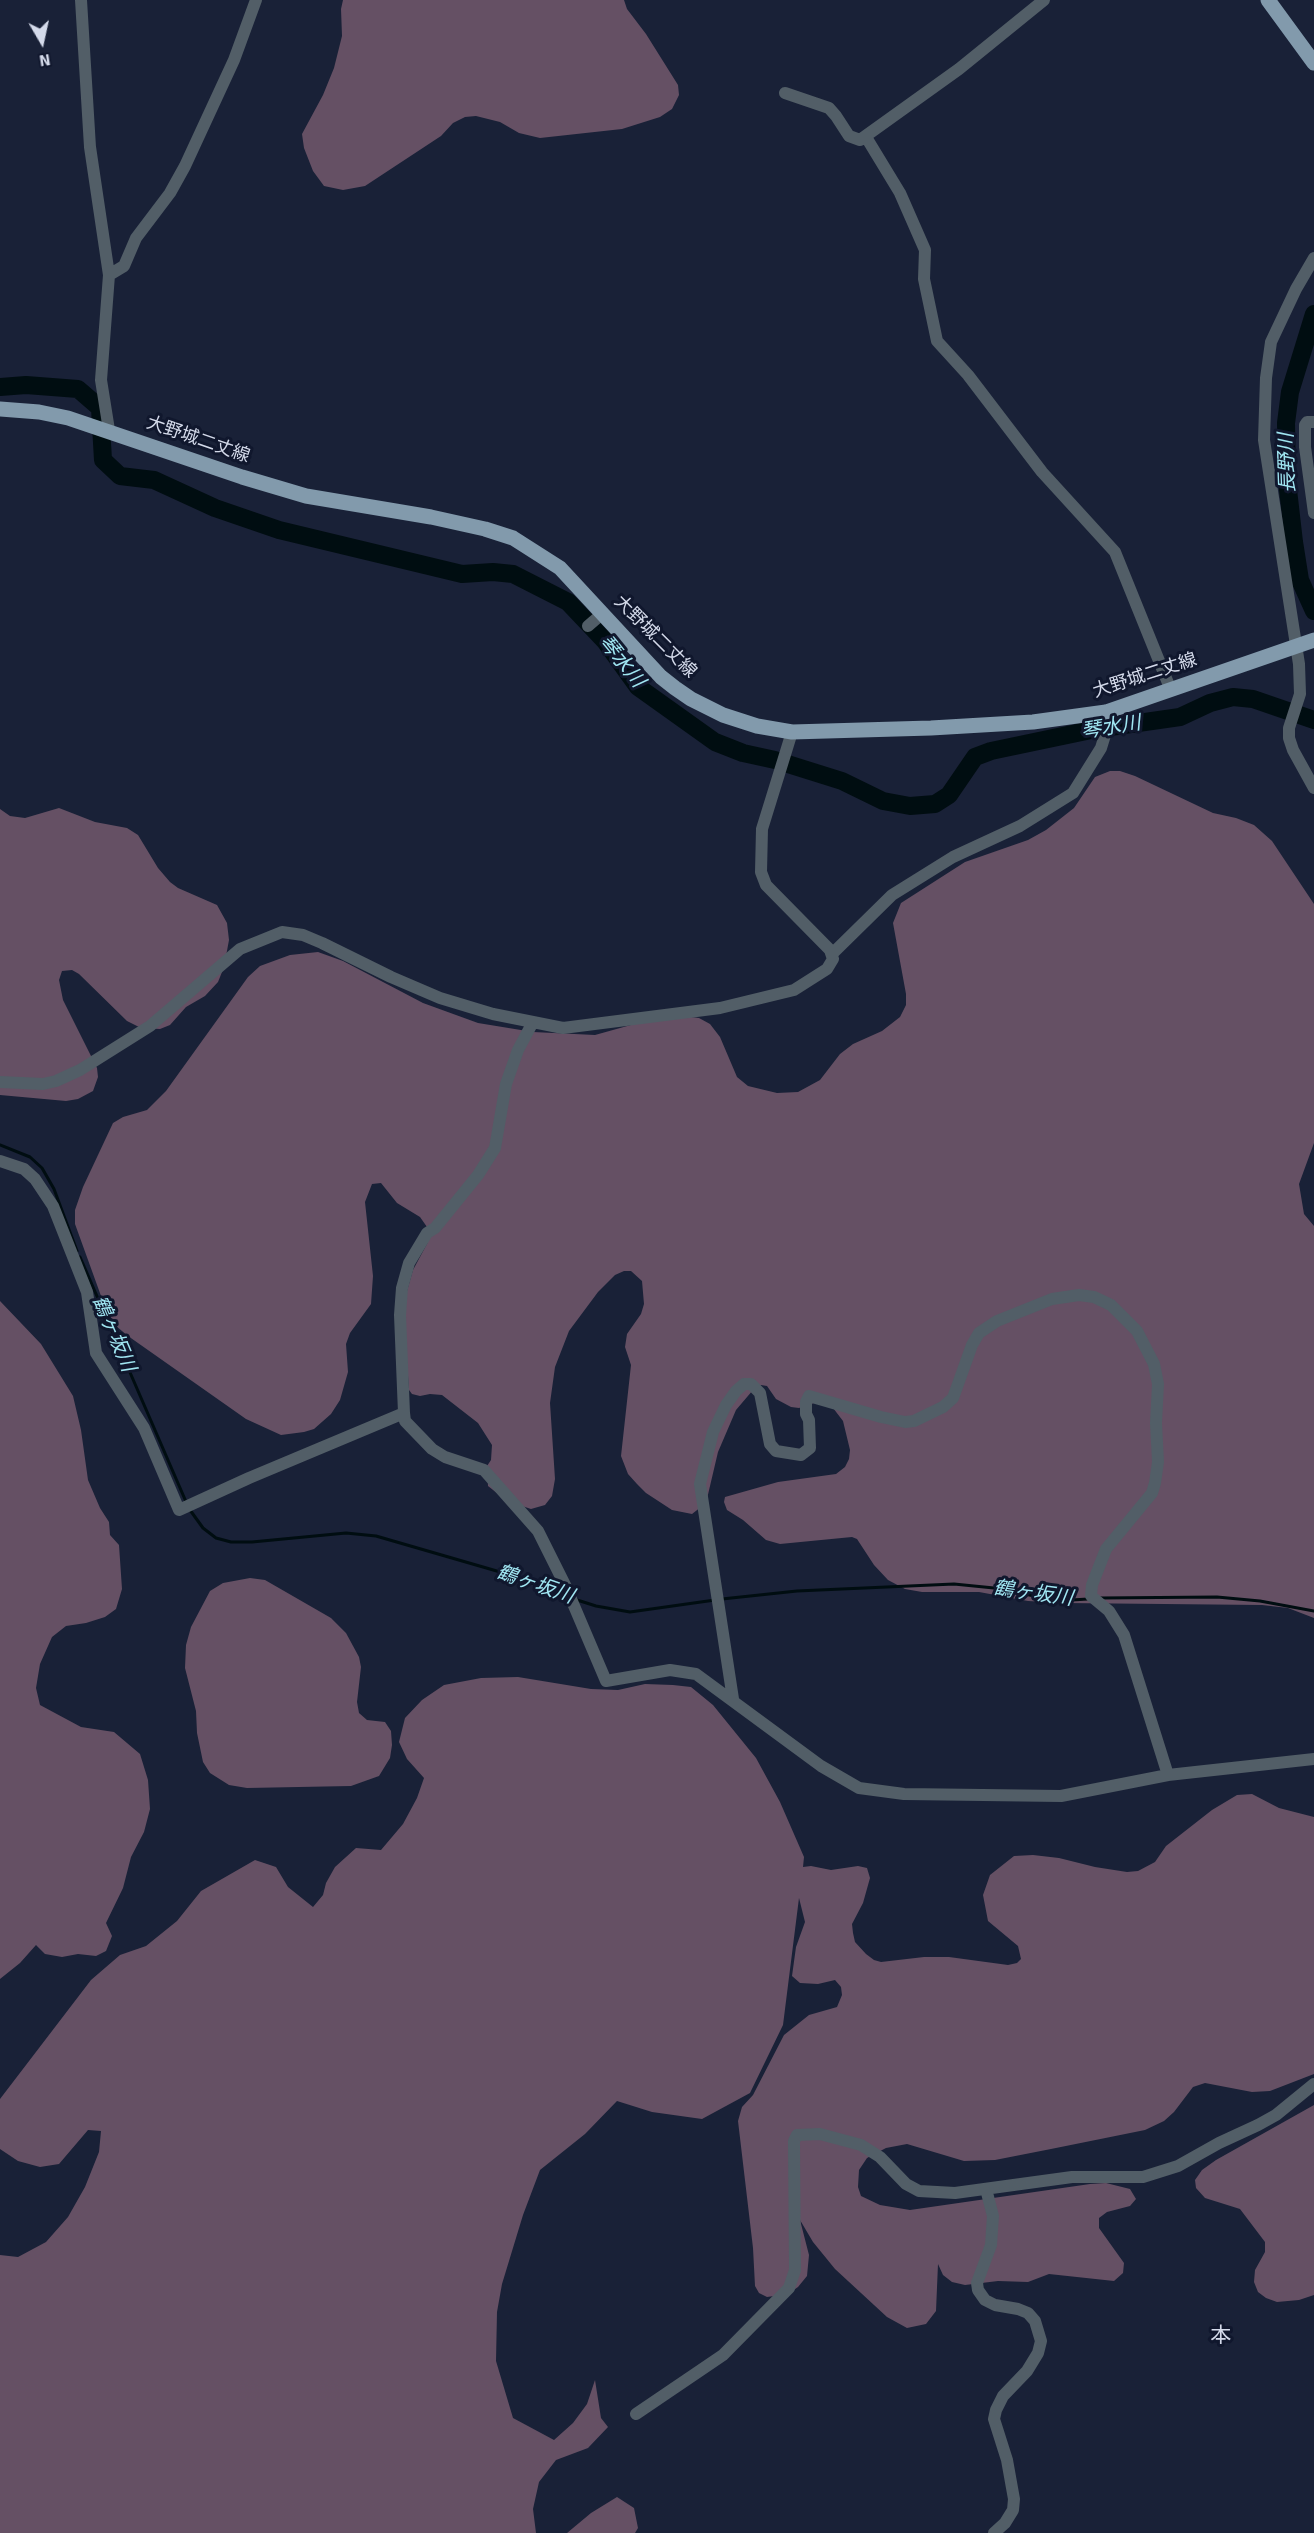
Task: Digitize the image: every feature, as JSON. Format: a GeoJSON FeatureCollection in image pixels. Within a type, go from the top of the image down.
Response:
{"type":"FeatureCollection","features":[{"type":"Feature","properties":{"kind":"main road"},"geometry":{"type":"LineString","coordinates":[[1268,0],[1314,63]]}},
{"type":"Feature","properties":{"kind":"main road","name":"大野城二丈線"},"geometry":{"type":"LineString","coordinates":[[0,409],[39,412],[91,424],[242,477],[306,496],[431,517],[513,538],[560,568],[595,620],[661,677],[691,699],[740,722],[792,732],[1108,717],[1170,688],[1304,644]]}},
{"type":"Feature","properties":{"kind":"street"},"geometry":{"type":"LineString","coordinates":[[81,0],[90,147],[109,275],[101,380],[109,430]]}},
{"type":"Feature","properties":{"kind":"street"},"geometry":{"type":"LineString","coordinates":[[109,275],[124,266],[136,238],[170,193],[185,166],[234,60],[256,0]]}},
{"type":"Feature","properties":{"kind":"street"},"geometry":{"type":"LineString","coordinates":[[785,93],[829,108],[849,135],[860,140],[959,69],[1044,0]]}},
{"type":"Feature","properties":{"kind":"street"},"geometry":{"type":"LineString","coordinates":[[866,137],[900,193],[925,250],[924,279],[937,341],[968,375],[1042,472],[1115,552],[1170,688]]}},
{"type":"Feature","properties":{"kind":"street"},"geometry":{"type":"LineString","coordinates":[[1314,258],[1296,289],[1271,342],[1266,378],[1264,440],[1304,644],[1300,694],[1289,738],[1314,788]]}},
{"type":"Feature","properties":{"kind":"street"},"geometry":{"type":"LineString","coordinates":[[1314,422],[1307,422],[1305,425],[1305,447],[1314,513]]}},
{"type":"Feature","properties":{"kind":"street"},"geometry":{"type":"LineString","coordinates":[[0,1082],[43,1084],[80,1070],[150,1026],[240,949],[265,937],[286,931],[322,943],[440,998],[493,1014],[563,1028],[720,1008],[776,995],[804,985],[831,965],[832,954],[892,895],[953,857],[1020,826],[1073,793],[1101,748],[1108,717]]}},
{"type":"Feature","properties":{"kind":"street"},"geometry":{"type":"LineString","coordinates":[[792,732],[762,829],[761,872],[766,885],[796,913],[832,954]]}},
{"type":"Feature","properties":{"kind":"street"},"geometry":{"type":"LineString","coordinates":[[533,1022],[518,1050],[506,1084],[495,1148],[478,1175],[435,1228],[427,1233],[409,1263],[402,1288],[400,1315],[404,1413],[405,1421],[432,1449],[445,1457],[484,1470],[538,1531],[566,1587],[606,1681],[670,1670],[696,1674],[821,1766],[859,1788],[876,1791],[904,1794],[1061,1796],[1168,1775],[1314,1759]]}},
{"type":"Feature","properties":{"kind":"street"},"geometry":{"type":"LineString","coordinates":[[0,1161],[24,1169],[35,1179],[54,1206],[87,1292],[96,1353],[144,1428],[179,1510],[404,1413]]}},
{"type":"Feature","properties":{"kind":"street"},"geometry":{"type":"LineString","coordinates":[[733,1699],[700,1484],[713,1432],[736,1391],[744,1384],[752,1384],[760,1393],[770,1444],[776,1451],[801,1455],[810,1448],[806,1402],[809,1396],[881,1417],[905,1422],[914,1421],[943,1407],[953,1398],[972,1345],[979,1333],[997,1321],[1052,1299],[1079,1295],[1094,1297],[1111,1305],[1137,1330],[1155,1364],[1158,1384],[1155,1423],[1158,1462],[1155,1483],[1152,1492],[1106,1549],[1092,1585],[1091,1596],[1109,1611],[1124,1635],[1168,1775]]}},
{"type":"Feature","properties":{"kind":"street"},"geometry":{"type":"LineString","coordinates":[[636,2414],[723,2355],[789,2288],[795,2270],[794,2140],[797,2135],[820,2134],[861,2145],[880,2157],[906,2184],[919,2191],[956,2193],[1072,2176],[1125,2179],[1158,2173],[1178,2166],[1267,2120],[1314,2084]]}},
{"type":"Feature","properties":{"kind":"street"},"geometry":{"type":"LineString","coordinates":[[986,2189],[993,2216],[991,2245],[977,2283],[978,2290],[985,2300],[995,2305],[1028,2313],[1035,2321],[1041,2341],[1038,2353],[1027,2371],[1003,2396],[996,2410],[994,2419],[1008,2460],[1014,2499],[1013,2510],[1005,2523],[994,2533]]}},
{"type":"Feature","properties":{"kind":"shaded area"},"geometry":{"type":"Polygon","coordinates":[[[343,0],[624,0],[627,9],[646,34],[678,85],[679,95],[672,109],[660,117],[622,129],[540,138],[519,133],[500,122],[476,116],[465,117],[453,123],[441,136],[365,186],[343,190],[324,186],[313,171],[304,148],[302,134],[323,95],[334,68],[342,36],[343,0]]]}},
{"type":"Feature","properties":{"kind":"shaded area"},"geometry":{"type":"Polygon","coordinates":[[[1110,771],[1120,771],[1135,776],[1213,813],[1254,825],[1272,841],[1314,904],[1314,1143],[1299,1184],[1304,1214],[1314,1226],[1314,1618],[1288,1608],[1262,1605],[1064,1603],[1028,1601],[979,1592],[922,1592],[905,1589],[888,1580],[874,1565],[857,1539],[852,1537],[780,1544],[766,1540],[743,1520],[727,1510],[725,1497],[778,1482],[836,1474],[845,1467],[850,1450],[843,1421],[830,1404],[814,1403],[799,1408],[791,1407],[776,1399],[767,1386],[761,1385],[753,1390],[736,1410],[718,1452],[706,1503],[692,1514],[672,1510],[646,1493],[637,1484],[628,1474],[621,1456],[631,1365],[625,1347],[627,1334],[641,1314],[644,1304],[642,1281],[631,1271],[615,1275],[598,1292],[569,1331],[555,1367],[550,1403],[555,1479],[552,1496],[545,1505],[531,1509],[507,1501],[488,1486],[487,1466],[491,1460],[492,1445],[478,1423],[442,1395],[420,1396],[412,1394],[409,1390],[403,1305],[413,1270],[428,1242],[427,1227],[420,1217],[397,1203],[381,1183],[372,1184],[365,1202],[373,1276],[371,1304],[350,1333],[346,1344],[348,1372],[340,1400],[331,1414],[314,1429],[281,1435],[246,1419],[128,1336],[116,1326],[105,1307],[75,1224],[75,1210],[83,1187],[113,1123],[123,1117],[147,1110],[166,1091],[248,977],[260,966],[290,955],[318,952],[343,961],[423,1003],[478,1023],[533,1032],[595,1035],[638,1023],[683,1016],[699,1018],[710,1024],[720,1037],[737,1077],[748,1086],[777,1093],[798,1092],[820,1080],[840,1054],[853,1044],[882,1031],[900,1017],[906,1005],[906,994],[893,923],[901,903],[965,862],[1028,840],[1046,830],[1074,808],[1095,777],[1110,771]]]}},
{"type":"Feature","properties":{"kind":"shaded area"},"geometry":{"type":"Polygon","coordinates":[[[59,808],[95,822],[127,828],[138,835],[158,868],[170,882],[178,888],[217,905],[227,923],[229,940],[224,967],[218,982],[205,996],[186,1007],[170,1025],[160,1029],[141,1028],[127,1021],[79,974],[72,970],[62,971],[59,980],[63,1000],[97,1068],[98,1077],[93,1091],[78,1099],[66,1101],[0,1095],[0,809],[10,816],[25,818],[59,808]]]}},
{"type":"Feature","properties":{"kind":"shaded area"},"geometry":{"type":"Polygon","coordinates":[[[0,1301],[41,1344],[73,1396],[81,1430],[88,1480],[109,1522],[110,1535],[119,1545],[122,1589],[116,1609],[105,1617],[66,1626],[52,1637],[40,1664],[36,1688],[40,1705],[81,1727],[114,1732],[140,1754],[148,1780],[150,1809],[144,1832],[131,1857],[123,1888],[106,1923],[112,1936],[106,1951],[96,1956],[78,1954],[62,1957],[45,1954],[36,1945],[20,1963],[0,1979],[0,1301]]]}},
{"type":"Feature","properties":{"kind":"shaded area"},"geometry":{"type":"Polygon","coordinates":[[[250,1578],[265,1580],[331,1618],[346,1633],[359,1657],[361,1667],[357,1702],[359,1713],[367,1720],[385,1722],[391,1731],[390,1758],[379,1776],[351,1786],[247,1788],[229,1785],[210,1773],[203,1762],[197,1733],[196,1711],[185,1668],[186,1645],[191,1627],[210,1591],[223,1583],[250,1578]]]}},
{"type":"Feature","properties":{"kind":"shaded area"},"geometry":{"type":"Polygon","coordinates":[[[518,1677],[591,1689],[618,1690],[645,1684],[691,1687],[713,1705],[756,1758],[780,1802],[804,1857],[803,1867],[811,1866],[831,1870],[858,1866],[867,1868],[870,1878],[863,1903],[852,1924],[853,1933],[855,1942],[866,1954],[881,1962],[924,1957],[949,1957],[1008,1965],[1017,1963],[1021,1959],[1018,1946],[988,1921],[983,1895],[990,1875],[1014,1856],[1033,1855],[1059,1858],[1095,1867],[1127,1872],[1138,1871],[1155,1862],[1166,1846],[1212,1810],[1237,1795],[1252,1794],[1279,1808],[1314,1817],[1314,2074],[1270,2091],[1252,2092],[1205,2083],[1193,2087],[1164,2121],[1145,2130],[995,2160],[964,2161],[907,2144],[886,2148],[867,2158],[859,2170],[858,2187],[861,2196],[880,2205],[910,2210],[1090,2184],[1106,2183],[1130,2189],[1136,2199],[1130,2206],[1107,2212],[1099,2218],[1099,2228],[1124,2263],[1123,2273],[1114,2281],[1049,2274],[1028,2282],[998,2281],[965,2285],[952,2282],[943,2275],[938,2264],[936,2311],[926,2324],[907,2328],[887,2317],[835,2269],[813,2242],[800,2220],[809,2255],[807,2276],[788,2294],[767,2297],[759,2293],[755,2286],[753,2248],[738,2121],[742,2107],[753,2095],[784,2035],[809,2015],[837,2007],[842,1995],[841,1987],[835,1980],[818,1984],[800,1983],[792,1976],[796,1947],[805,1922],[799,1898],[783,2025],[750,2093],[702,2119],[652,2112],[617,2101],[585,2134],[540,2170],[523,2215],[502,2284],[497,2312],[496,2361],[513,2418],[554,2440],[573,2423],[587,2404],[595,2380],[601,2418],[608,2427],[588,2448],[556,2460],[539,2482],[533,2509],[536,2533],[0,2533],[0,2255],[18,2257],[46,2242],[68,2217],[85,2187],[99,2152],[101,2131],[88,2130],[59,2164],[40,2167],[18,2161],[0,2149],[0,2099],[91,1980],[120,1955],[146,1946],[177,1921],[201,1891],[255,1860],[276,1867],[288,1887],[313,1907],[323,1895],[326,1883],[335,1867],[356,1848],[381,1850],[403,1824],[417,1798],[424,1778],[407,1759],[399,1742],[405,1718],[422,1700],[444,1685],[481,1678],[518,1677]]]}},
{"type":"Feature","properties":{"kind":"shaded area"},"geometry":{"type":"Polygon","coordinates":[[[1314,2105],[1314,2295],[1299,2300],[1277,2302],[1258,2292],[1254,2282],[1255,2270],[1265,2252],[1265,2242],[1240,2209],[1205,2198],[1196,2188],[1195,2180],[1202,2170],[1216,2160],[1314,2105]]]}},
{"type":"Feature","properties":{"kind":"shaded area"},"geometry":{"type":"Polygon","coordinates":[[[617,2497],[634,2508],[638,2528],[635,2533],[567,2533],[591,2513],[617,2497]]]}},
{"type":"Feature","properties":{"kind":"waterway","name":"長野川"},"geometry":{"type":"LineString","coordinates":[[1314,314],[1290,392],[1286,423],[1287,481],[1294,542],[1300,580],[1314,611]]}},
{"type":"Feature","properties":{"kind":"waterway","name":"琴水川"},"geometry":{"type":"LineString","coordinates":[[0,387],[26,385],[78,389],[100,408],[103,460],[120,476],[154,480],[215,508],[279,530],[462,574],[493,572],[513,574],[568,602],[605,641],[638,687],[715,742],[743,753],[775,760],[842,781],[883,801],[910,806],[935,804],[949,795],[975,757],[991,751],[1096,729],[1180,717],[1210,703],[1233,697],[1253,699],[1314,720]]}},
{"type":"Feature","properties":{"kind":"waterway","name":"鶴ヶ坂川"},"geometry":{"type":"LineString","coordinates":[[0,1145],[30,1157],[42,1168],[54,1189],[77,1251]]}},
{"type":"Feature","properties":{"kind":"waterway","name":"鶴ヶ坂川"},"geometry":{"type":"LineString","coordinates":[[80,1257],[187,1504]]}},
{"type":"Feature","properties":{"kind":"waterway","name":"鶴ヶ坂川"},"geometry":{"type":"LineString","coordinates":[[190,1510],[203,1528],[216,1538],[231,1542],[346,1533],[376,1536],[514,1576],[565,1596]]}},
{"type":"Feature","properties":{"kind":"waterway","name":"鶴ヶ坂川"},"geometry":{"type":"LineString","coordinates":[[722,1599],[797,1591],[954,1584],[1004,1589],[1055,1601],[1088,1599]]}},
{"type":"Feature","properties":{"kind":"waterway","name":"鶴ヶ坂川"},"geometry":{"type":"LineString","coordinates":[[1100,1598],[1217,1597],[1260,1601],[1314,1611]]}},
{"type":"Feature","properties":{"kind":"waterway","name":"鶴ヶ坂川"},"geometry":{"type":"LineString","coordinates":[[574,1599],[596,1606],[630,1612],[715,1600]]}},
{"type":"Feature","properties":{"kind":"district","name":"本"},"geometry":{"type":"Point","coordinates":[1221,2336]}}]}
